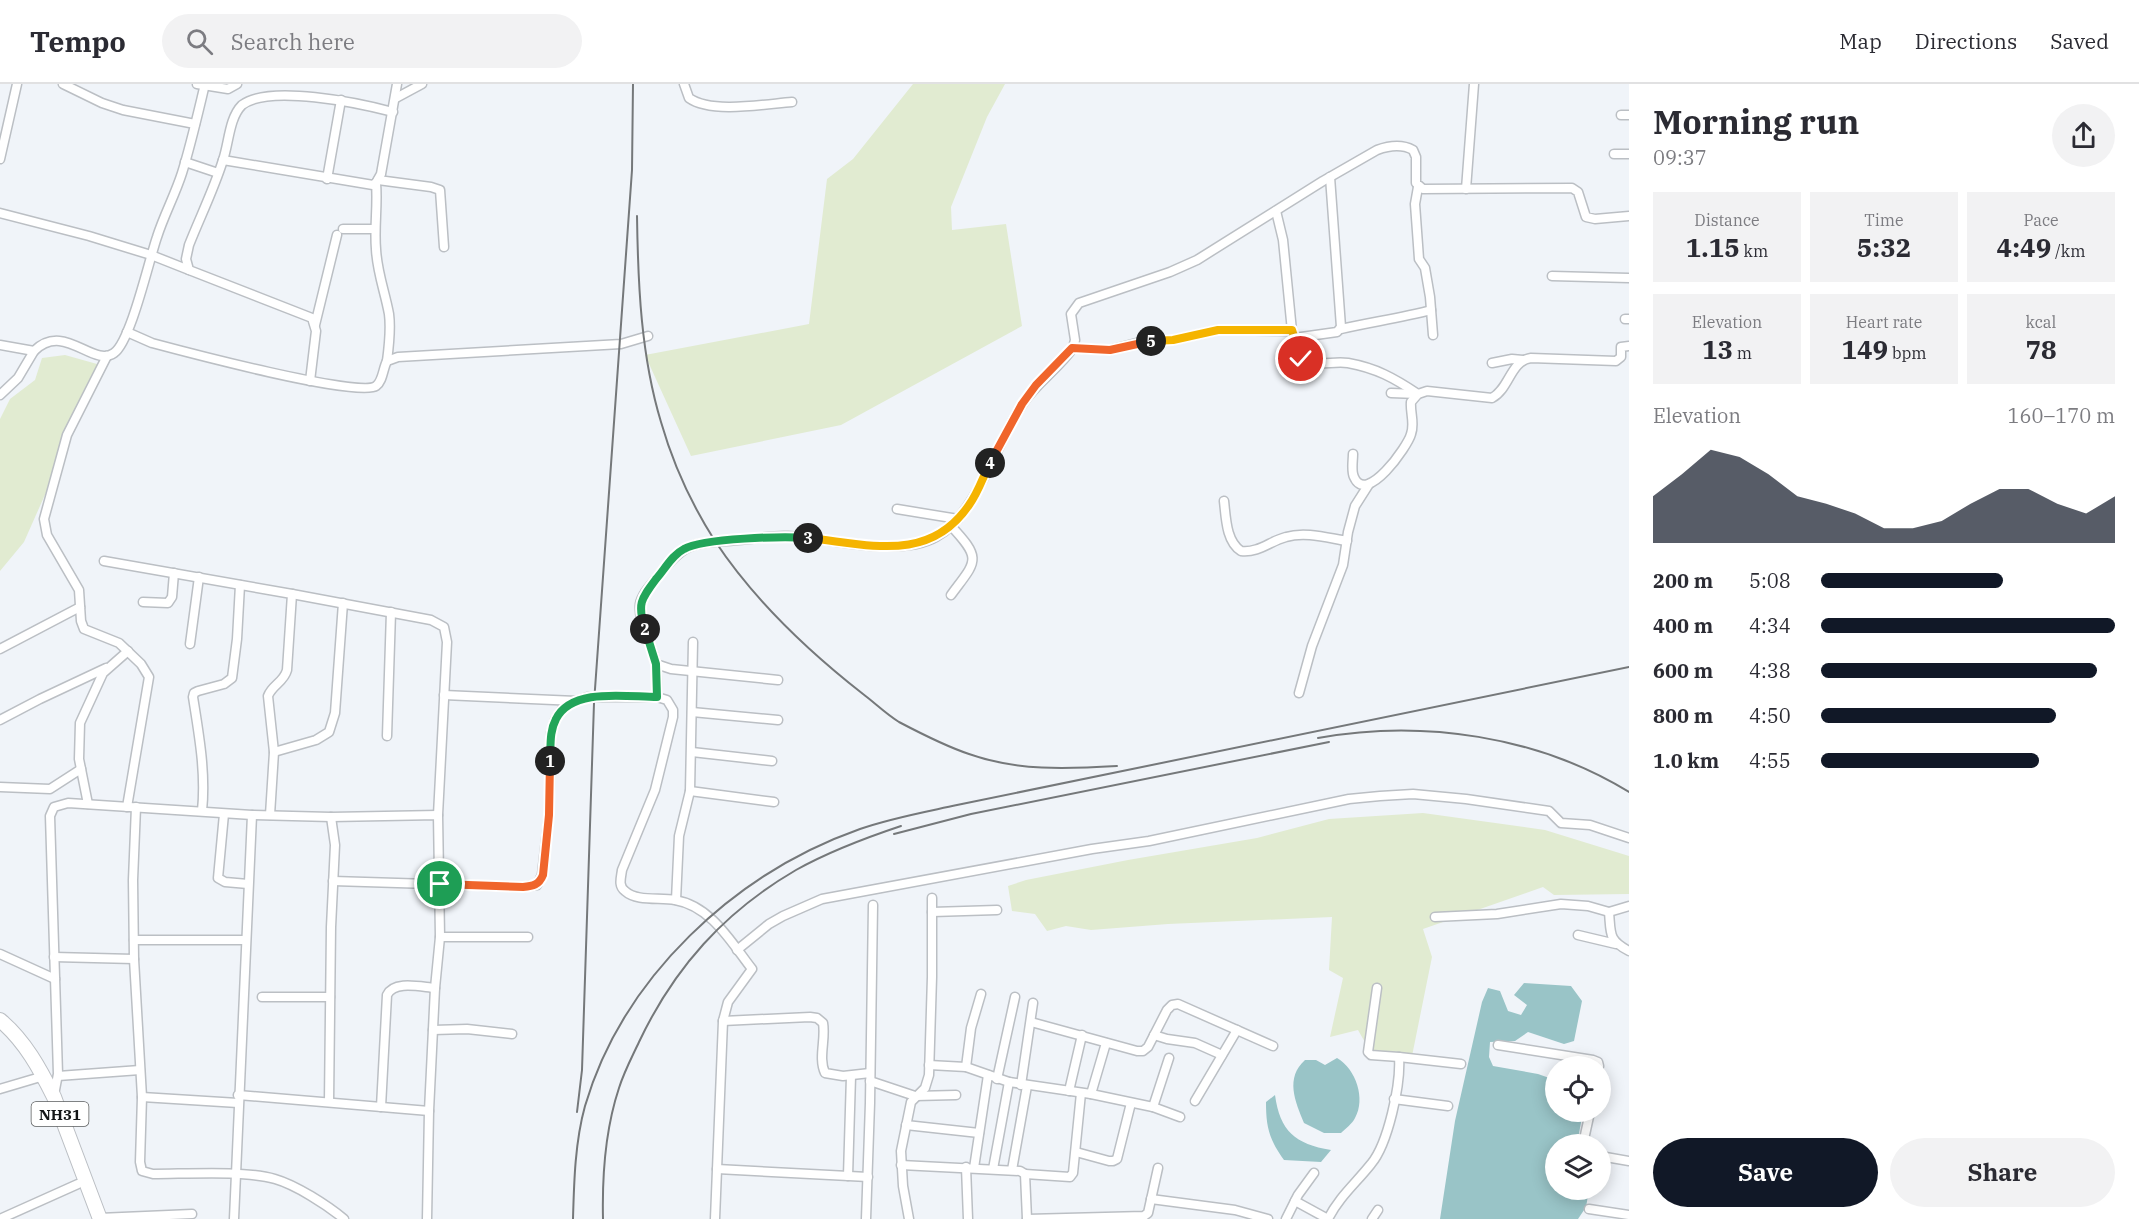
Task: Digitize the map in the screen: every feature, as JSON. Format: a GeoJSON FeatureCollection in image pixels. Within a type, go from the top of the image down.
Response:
{"type":"FeatureCollection","features":[{"type":"Feature","properties":{"kind":"highway","name":"NH31"},"geometry":{"type":"LineString","coordinates":[[0,1020],[24,1045],[54,1097],[100,1219]]}},
{"type":"Feature","properties":{"kind":"highway","name":"NH31"},"geometry":{"type":"LineString","coordinates":[[0,1030],[11,1040],[37,1078],[48,1101],[92,1219]]}},
{"type":"Feature","properties":{"kind":"street"},"geometry":{"type":"LineString","coordinates":[[0,159],[17,84]]}},
{"type":"Feature","properties":{"kind":"street"},"geometry":{"type":"LineString","coordinates":[[63,84],[95,100],[123,110],[195,124]]}},
{"type":"Feature","properties":{"kind":"street"},"geometry":{"type":"LineString","coordinates":[[0,395],[18,378],[34,351],[45,342],[54,340],[107,356],[119,348],[127,333],[151,255],[185,162],[202,85],[228,89],[237,84]]}},
{"type":"Feature","properties":{"kind":"street"},"geometry":{"type":"LineString","coordinates":[[260,84],[267,93]]}},
{"type":"Feature","properties":{"kind":"street"},"geometry":{"type":"LineString","coordinates":[[127,333],[162,345],[310,381],[370,388],[380,382],[387,361],[389,316],[378,268],[375,229],[377,182],[396,98],[397,84]]}},
{"type":"Feature","properties":{"kind":"street"},"geometry":{"type":"LineString","coordinates":[[396,98],[422,84]]}},
{"type":"Feature","properties":{"kind":"street"},"geometry":{"type":"LineString","coordinates":[[684,84],[689,98],[706,105],[792,102]]}},
{"type":"Feature","properties":{"kind":"street"},"geometry":{"type":"LineString","coordinates":[[1466,189],[1474,84]]}},
{"type":"Feature","properties":{"kind":"street"},"geometry":{"type":"LineString","coordinates":[[189,270],[186,259],[189,245],[223,160],[238,110],[249,99],[267,93],[296,93],[393,112]]}},
{"type":"Feature","properties":{"kind":"street"},"geometry":{"type":"LineString","coordinates":[[327,179],[341,100]]}},
{"type":"Feature","properties":{"kind":"street"},"geometry":{"type":"LineString","coordinates":[[657,697],[656,664],[641,617],[641,600],[674,557],[683,549],[704,543],[787,536],[893,547],[920,544],[937,537],[958,519],[970,504],[1003,436],[1022,404],[1036,385],[1072,348],[1075,340],[1071,314],[1079,303],[1170,272],[1197,260],[1330,177],[1377,150],[1387,147],[1407,147],[1413,150],[1416,157],[1418,187],[1415,204],[1419,259],[1425,268],[1433,335]]}},
{"type":"Feature","properties":{"kind":"street"},"geometry":{"type":"LineString","coordinates":[[1614,154],[1629,154]]}},
{"type":"Feature","properties":{"kind":"street"},"geometry":{"type":"LineString","coordinates":[[223,160],[366,185],[377,182],[431,187],[440,190],[444,247]]}},
{"type":"Feature","properties":{"kind":"street"},"geometry":{"type":"LineString","coordinates":[[185,162],[218,173]]}},
{"type":"Feature","properties":{"kind":"street"},"geometry":{"type":"LineString","coordinates":[[1330,177],[1341,329]]}},
{"type":"Feature","properties":{"kind":"street"},"geometry":{"type":"LineString","coordinates":[[1418,187],[1426,189],[1572,188],[1578,192],[1586,217],[1595,219],[1629,216]]}},
{"type":"Feature","properties":{"kind":"street"},"geometry":{"type":"LineString","coordinates":[[1276,211],[1283,240],[1293,334],[1298,353],[1306,362],[1334,361],[1364,367],[1391,376],[1418,394]]}},
{"type":"Feature","properties":{"kind":"street"},"geometry":{"type":"LineString","coordinates":[[0,213],[151,255],[304,314],[312,318],[315,325]]}},
{"type":"Feature","properties":{"kind":"street"},"geometry":{"type":"LineString","coordinates":[[310,381],[315,325],[340,232],[375,229]]}},
{"type":"Feature","properties":{"kind":"street"},"geometry":{"type":"LineString","coordinates":[[1552,276],[1629,278]]}},
{"type":"Feature","properties":{"kind":"street"},"geometry":{"type":"LineString","coordinates":[[1072,348],[1110,350],[1144,341],[1173,340],[1218,330],[1293,334],[1337,332],[1341,329],[1431,310]]}},
{"type":"Feature","properties":{"kind":"street"},"geometry":{"type":"LineString","coordinates":[[387,361],[398,357],[621,344],[648,336]]}},
{"type":"Feature","properties":{"kind":"street"},"geometry":{"type":"LineString","coordinates":[[0,345],[34,351]]}},
{"type":"Feature","properties":{"kind":"street"},"geometry":{"type":"LineString","coordinates":[[1492,363],[1531,358],[1616,362],[1621,357],[1621,347],[1629,346]]}},
{"type":"Feature","properties":{"kind":"street"},"geometry":{"type":"LineString","coordinates":[[107,356],[68,435],[44,519],[47,535],[79,591],[81,621],[84,629],[114,639],[141,664],[149,677],[130,803],[134,959],[142,1097],[140,1162],[142,1170],[153,1174],[235,1175],[274,1179],[285,1183],[344,1219]]}},
{"type":"Feature","properties":{"kind":"street"},"geometry":{"type":"LineString","coordinates":[[1390,393],[1427,392],[1492,398],[1501,391],[1517,365],[1523,360]]}},
{"type":"Feature","properties":{"kind":"street"},"geometry":{"type":"LineString","coordinates":[[1353,454],[1355,480],[1369,484],[1383,475],[1408,441],[1413,424],[1411,402],[1418,394]]}},
{"type":"Feature","properties":{"kind":"street"},"geometry":{"type":"LineString","coordinates":[[1299,693],[1312,646],[1343,565],[1355,506],[1369,484]]}},
{"type":"Feature","properties":{"kind":"street"},"geometry":{"type":"LineString","coordinates":[[1224,501],[1232,543],[1241,551],[1254,550],[1289,536],[1304,535],[1347,541]]}},
{"type":"Feature","properties":{"kind":"street"},"geometry":{"type":"LineString","coordinates":[[897,509],[958,519]]}},
{"type":"Feature","properties":{"kind":"street"},"geometry":{"type":"LineString","coordinates":[[951,526],[966,542],[974,557],[972,566],[951,595]]}},
{"type":"Feature","properties":{"kind":"street"},"geometry":{"type":"LineString","coordinates":[[104,561],[391,612],[431,620],[444,627],[447,642],[438,815],[440,937],[429,1111],[427,1219]]}},
{"type":"Feature","properties":{"kind":"street"},"geometry":{"type":"LineString","coordinates":[[143,602],[168,603],[172,597],[174,573]]}},
{"type":"Feature","properties":{"kind":"street"},"geometry":{"type":"LineString","coordinates":[[190,644],[199,577]]}},
{"type":"Feature","properties":{"kind":"street"},"geometry":{"type":"LineString","coordinates":[[202,811],[199,735],[193,697],[198,691],[224,684],[232,678],[240,585]]}},
{"type":"Feature","properties":{"kind":"street"},"geometry":{"type":"LineString","coordinates":[[270,815],[274,752],[268,696],[272,688],[284,678],[287,670],[292,594]]}},
{"type":"Feature","properties":{"kind":"street"},"geometry":{"type":"LineString","coordinates":[[274,752],[316,740],[330,732],[335,713],[343,603]]}},
{"type":"Feature","properties":{"kind":"street"},"geometry":{"type":"LineString","coordinates":[[0,650],[80,607]]}},
{"type":"Feature","properties":{"kind":"street"},"geometry":{"type":"LineString","coordinates":[[387,736],[391,612]]}},
{"type":"Feature","properties":{"kind":"street"},"geometry":{"type":"LineString","coordinates":[[676,900],[679,836],[690,791],[693,642]]}},
{"type":"Feature","properties":{"kind":"street"},"geometry":{"type":"LineString","coordinates":[[0,720],[39,699],[107,668],[128,651]]}},
{"type":"Feature","properties":{"kind":"street"},"geometry":{"type":"LineString","coordinates":[[656,664],[671,669],[778,680]]}},
{"type":"Feature","properties":{"kind":"street"},"geometry":{"type":"LineString","coordinates":[[86,798],[79,748],[80,723],[97,683],[107,668]]}},
{"type":"Feature","properties":{"kind":"street"},"geometry":{"type":"LineString","coordinates":[[444,695],[577,701]]}},
{"type":"Feature","properties":{"kind":"street"},"geometry":{"type":"LineString","coordinates":[[333,881],[532,886],[540,881],[543,875],[549,815],[551,733],[555,720],[563,708],[595,696],[657,697],[667,700],[673,710],[671,730],[655,790],[622,870],[620,883],[623,890],[637,897],[676,900],[692,904],[711,917],[752,969],[728,1002],[723,1021],[715,1219]]}},
{"type":"Feature","properties":{"kind":"street"},"geometry":{"type":"LineString","coordinates":[[692,712],[778,720]]}},
{"type":"Feature","properties":{"kind":"street"},"geometry":{"type":"LineString","coordinates":[[692,752],[772,761]]}},
{"type":"Feature","properties":{"kind":"street"},"geometry":{"type":"LineString","coordinates":[[0,787],[50,789],[81,769]]}},
{"type":"Feature","properties":{"kind":"street"},"geometry":{"type":"LineString","coordinates":[[690,791],[774,802]]}},
{"type":"Feature","properties":{"kind":"street"},"geometry":{"type":"LineString","coordinates":[[737,950],[783,916],[822,899],[1218,828],[1248,819],[1348,799],[1413,794],[1466,799],[1549,812],[1561,824],[1590,825],[1629,838]]}},
{"type":"Feature","properties":{"kind":"street"},"geometry":{"type":"LineString","coordinates":[[54,1097],[58,1076],[50,816],[54,807],[86,798],[224,814],[331,817],[438,815]]}},
{"type":"Feature","properties":{"kind":"street"},"geometry":{"type":"LineString","coordinates":[[224,814],[218,878],[225,882],[248,884]]}},
{"type":"Feature","properties":{"kind":"street"},"geometry":{"type":"LineString","coordinates":[[234,1219],[252,815]]}},
{"type":"Feature","properties":{"kind":"street"},"geometry":{"type":"LineString","coordinates":[[330,1102],[330,997],[335,845],[331,817]]}},
{"type":"Feature","properties":{"kind":"street"},"geometry":{"type":"LineString","coordinates":[[909,1219],[901,1165],[911,1102],[925,1088],[929,1065],[932,898]]}},
{"type":"Feature","properties":{"kind":"street"},"geometry":{"type":"LineString","coordinates":[[1435,917],[1497,915],[1561,904],[1588,906],[1609,912],[1629,906]]}},
{"type":"Feature","properties":{"kind":"street"},"geometry":{"type":"LineString","coordinates":[[866,1219],[873,905]]}},
{"type":"Feature","properties":{"kind":"street"},"geometry":{"type":"LineString","coordinates":[[932,912],[997,910]]}},
{"type":"Feature","properties":{"kind":"street"},"geometry":{"type":"LineString","coordinates":[[1609,912],[1612,937],[1616,944]]}},
{"type":"Feature","properties":{"kind":"street"},"geometry":{"type":"LineString","coordinates":[[1578,935],[1616,944],[1629,951]]}},
{"type":"Feature","properties":{"kind":"street"},"geometry":{"type":"LineString","coordinates":[[440,937],[528,937]]}},
{"type":"Feature","properties":{"kind":"street"},"geometry":{"type":"LineString","coordinates":[[134,940],[245,940]]}},
{"type":"Feature","properties":{"kind":"street"},"geometry":{"type":"LineString","coordinates":[[0,954],[55,979]]}},
{"type":"Feature","properties":{"kind":"street"},"geometry":{"type":"LineString","coordinates":[[54,957],[134,959]]}},
{"type":"Feature","properties":{"kind":"street"},"geometry":{"type":"LineString","coordinates":[[381,1107],[387,994],[396,986],[435,988]]}},
{"type":"Feature","properties":{"kind":"street"},"geometry":{"type":"LineString","coordinates":[[1377,988],[1368,1052],[1371,1055],[1461,1064]]}},
{"type":"Feature","properties":{"kind":"street"},"geometry":{"type":"LineString","coordinates":[[966,1067],[971,1028],[981,994]]}},
{"type":"Feature","properties":{"kind":"street"},"geometry":{"type":"LineString","coordinates":[[262,997],[330,997]]}},
{"type":"Feature","properties":{"kind":"street"},"geometry":{"type":"LineString","coordinates":[[968,1219],[970,1168],[1015,997]]}},
{"type":"Feature","properties":{"kind":"street"},"geometry":{"type":"LineString","coordinates":[[1012,1170],[1033,1003]]}},
{"type":"Feature","properties":{"kind":"street"},"geometry":{"type":"LineString","coordinates":[[1031,1022],[1143,1051],[1167,1010],[1172,1005],[1178,1004],[1273,1046]]}},
{"type":"Feature","properties":{"kind":"street"},"geometry":{"type":"LineString","coordinates":[[723,1021],[817,1018],[823,1023],[825,1031],[822,1067],[825,1073],[831,1076],[870,1077],[915,1096],[956,1095]]}},
{"type":"Feature","properties":{"kind":"street"},"geometry":{"type":"LineString","coordinates":[[433,1030],[467,1029],[512,1034]]}},
{"type":"Feature","properties":{"kind":"street"},"geometry":{"type":"LineString","coordinates":[[1195,1101],[1237,1030]]}},
{"type":"Feature","properties":{"kind":"street"},"geometry":{"type":"LineString","coordinates":[[1069,1091],[1082,1035]]}},
{"type":"Feature","properties":{"kind":"street"},"geometry":{"type":"LineString","coordinates":[[1154,1035],[1195,1043],[1221,1055]]}},
{"type":"Feature","properties":{"kind":"street"},"geometry":{"type":"LineString","coordinates":[[1091,1094],[1106,1043]]}},
{"type":"Feature","properties":{"kind":"street"},"geometry":{"type":"LineString","coordinates":[[1498,1045],[1568,1056]]}},
{"type":"Feature","properties":{"kind":"street"},"geometry":{"type":"LineString","coordinates":[[1295,1201],[1328,1219],[1343,1194],[1378,1154],[1389,1127],[1399,1057]]}},
{"type":"Feature","properties":{"kind":"street"},"geometry":{"type":"LineString","coordinates":[[1153,1107],[1169,1058]]}},
{"type":"Feature","properties":{"kind":"street"},"geometry":{"type":"LineString","coordinates":[[929,1065],[966,1067],[1009,1082],[1131,1102],[1180,1117]]}},
{"type":"Feature","properties":{"kind":"street"},"geometry":{"type":"LineString","coordinates":[[58,1076],[140,1070]]}},
{"type":"Feature","properties":{"kind":"street"},"geometry":{"type":"LineString","coordinates":[[848,1176],[851,1076]]}},
{"type":"Feature","properties":{"kind":"street"},"geometry":{"type":"LineString","coordinates":[[0,1089],[37,1078]]}},
{"type":"Feature","properties":{"kind":"street"},"geometry":{"type":"LineString","coordinates":[[993,1168],[1009,1082]]}},
{"type":"Feature","properties":{"kind":"street"},"geometry":{"type":"LineString","coordinates":[[901,1165],[993,1168],[1020,1170],[1025,1174],[1070,1177],[1073,1173],[1076,1152],[1081,1093]]}},
{"type":"Feature","properties":{"kind":"street"},"geometry":{"type":"LineString","coordinates":[[142,1097],[330,1102],[429,1111]]}},
{"type":"Feature","properties":{"kind":"street"},"geometry":{"type":"LineString","coordinates":[[1394,1100],[1449,1106]]}},
{"type":"Feature","properties":{"kind":"street"},"geometry":{"type":"LineString","coordinates":[[1076,1152],[1109,1161],[1117,1159],[1131,1102]]}},
{"type":"Feature","properties":{"kind":"street"},"geometry":{"type":"LineString","coordinates":[[906,1125],[979,1133]]}},
{"type":"Feature","properties":{"kind":"street"},"geometry":{"type":"LineString","coordinates":[[1611,1158],[1629,1161]]}},
{"type":"Feature","properties":{"kind":"street"},"geometry":{"type":"LineString","coordinates":[[1025,1174],[1027,1219],[1138,1218],[1148,1213],[1158,1168]]}},
{"type":"Feature","properties":{"kind":"street"},"geometry":{"type":"LineString","coordinates":[[717,1169],[868,1177]]}},
{"type":"Feature","properties":{"kind":"street"},"geometry":{"type":"LineString","coordinates":[[1286,1219],[1314,1173]]}},
{"type":"Feature","properties":{"kind":"street"},"geometry":{"type":"LineString","coordinates":[[0,1219],[78,1184]]}},
{"type":"Feature","properties":{"kind":"street"},"geometry":{"type":"LineString","coordinates":[[1151,1199],[1235,1210],[1268,1219]]}},
{"type":"Feature","properties":{"kind":"street"},"geometry":{"type":"LineString","coordinates":[[1589,1209],[1629,1215]]}},
{"type":"Feature","properties":{"kind":"street"},"geometry":{"type":"LineString","coordinates":[[1231,1219],[1235,1210]]}},
{"type":"Feature","properties":{"kind":"street"},"geometry":{"type":"LineString","coordinates":[[1372,1219],[1378,1210]]}},
{"type":"Feature","properties":{"kind":"street"},"geometry":{"type":"LineString","coordinates":[[100,1219],[192,1214]]}},
{"type":"Feature","properties":{"kind":"green space"},"geometry":{"type":"Polygon","coordinates":[[[913,84],[1005,84],[987,117],[951,207],[952,230],[1006,224],[1022,326],[841,425],[691,456],[645,355],[809,324],[827,179],[853,159],[913,84]]]}},
{"type":"Feature","properties":{"kind":"green space"},"geometry":{"type":"Polygon","coordinates":[[[65,355],[97,364],[99,373],[24,542],[0,571],[0,419],[10,399],[35,380],[42,358],[65,355]]]}},
{"type":"Feature","properties":{"kind":"green space"},"geometry":{"type":"Polygon","coordinates":[[[1423,813],[1545,830],[1629,856],[1629,894],[1554,895],[1543,887],[1423,929],[1432,957],[1412,1056],[1370,1051],[1358,1030],[1330,1037],[1343,978],[1329,970],[1332,917],[1168,924],[1091,930],[1066,926],[1047,931],[1035,914],[1012,911],[1008,886],[1026,880],[1257,838],[1329,819],[1423,813]]]}},
{"type":"Feature","properties":{"kind":"water"},"geometry":{"type":"Polygon","coordinates":[[[1524,983],[1571,986],[1582,1001],[1574,1041],[1564,1044],[1528,1032],[1515,1041],[1490,1042],[1489,1057],[1493,1066],[1545,1076],[1545,1122],[1581,1122],[1579,1134],[1545,1134],[1545,1200],[1587,1200],[1586,1207],[1578,1219],[1440,1219],[1455,1121],[1482,1002],[1488,988],[1500,991],[1508,1011],[1521,1015],[1527,1005],[1514,995],[1524,983]]]}},
{"type":"Feature","properties":{"kind":"water"},"geometry":{"type":"Polygon","coordinates":[[[1337,1058],[1344,1063],[1354,1077],[1360,1102],[1355,1118],[1341,1133],[1324,1133],[1304,1123],[1295,1098],[1295,1074],[1305,1060],[1316,1060],[1325,1065],[1337,1058]]]}},
{"type":"Feature","properties":{"kind":"water"},"geometry":{"type":"Polygon","coordinates":[[[1275,1095],[1281,1118],[1291,1134],[1308,1144],[1331,1150],[1321,1162],[1284,1160],[1269,1133],[1267,1119],[1266,1102],[1275,1095]]]}},
{"type":"Feature","properties":{"kind":"railway"},"geometry":{"type":"LineString","coordinates":[[577,1112],[582,1070],[594,703],[632,170],[633,84]]}},
{"type":"Feature","properties":{"kind":"railway"},"geometry":{"type":"LineString","coordinates":[[637,216],[638,268],[645,346],[654,397],[666,438],[691,499],[715,541],[764,604],[822,660],[885,712],[899,722],[933,739],[987,760],[1023,766],[1042,768],[1117,766]]}},
{"type":"Feature","properties":{"kind":"railway"},"geometry":{"type":"LineString","coordinates":[[573,1219],[577,1148],[585,1106],[603,1059],[626,1014],[656,973],[690,936],[728,902],[770,873],[814,848],[860,829],[908,816],[1629,667]]}},
{"type":"Feature","properties":{"kind":"railway"},"geometry":{"type":"LineString","coordinates":[[1318,738],[1398,731],[1438,732],[1478,737],[1518,745],[1557,757],[1629,792]]}},
{"type":"Feature","properties":{"kind":"railway"},"geometry":{"type":"LineString","coordinates":[[894,834],[971,814],[1329,742]]}},
{"type":"Feature","properties":{"kind":"railway"},"geometry":{"type":"LineString","coordinates":[[603,1219],[605,1153],[610,1120],[619,1088],[653,1015],[685,966],[724,923],[770,886],[822,857],[901,826]]}},
{"type":"Feature","properties":{"kind":"route"},"geometry":{"type":"LineString","coordinates":[[440,884],[523,887],[537,885],[540,881],[543,875],[549,815],[551,733],[555,720],[563,708],[588,697],[657,697],[656,664],[641,617],[641,600],[674,557],[683,549],[704,543],[787,536],[893,547],[920,544],[937,537],[951,526],[970,504],[1003,436],[1022,404],[1036,385],[1072,348],[1110,350],[1144,341],[1173,340],[1218,330],[1292,330],[1301,359]]}}]}
